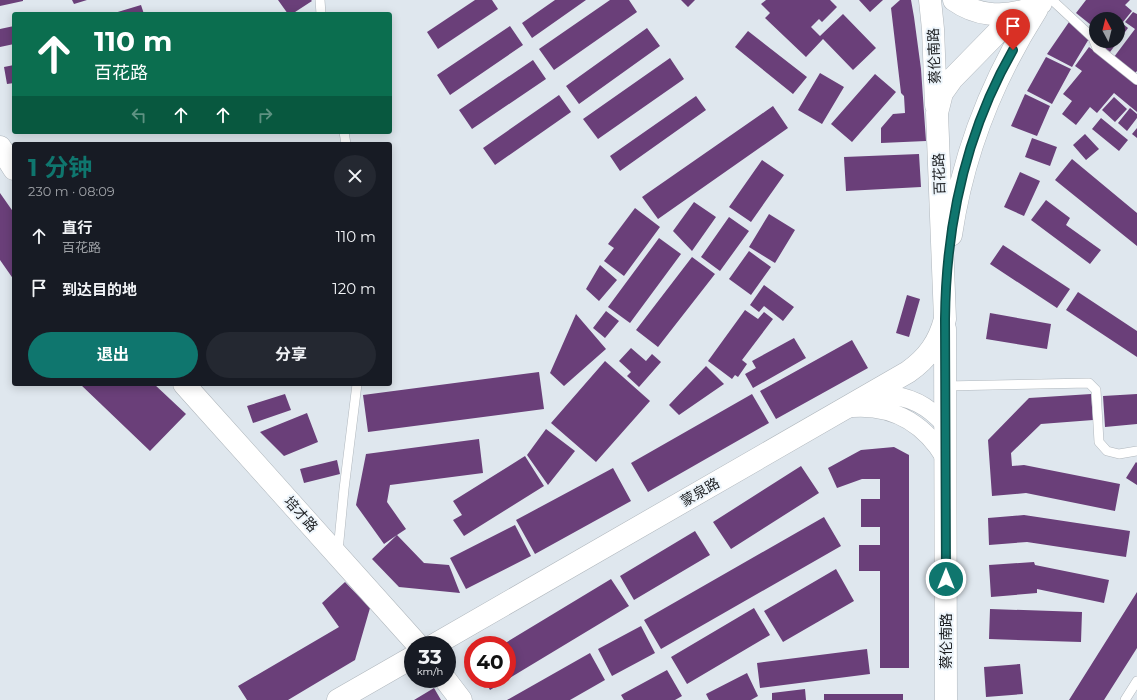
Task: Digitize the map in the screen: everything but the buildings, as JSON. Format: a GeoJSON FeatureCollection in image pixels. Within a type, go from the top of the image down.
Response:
{"type":"FeatureCollection","features":[{"type":"Feature","properties":{"kind":"main road","name":"蔡伦南路"},"geometry":{"type":"LineString","coordinates":[[930,0],[934,29],[937,113]]}},
{"type":"Feature","properties":{"kind":"main road"},"geometry":{"type":"LineString","coordinates":[[954,0],[970,9],[995,15],[1019,12],[1046,1]]}},
{"type":"Feature","properties":{"kind":"main road","name":"百花路"},"geometry":{"type":"LineString","coordinates":[[945,319],[937,113],[942,93],[952,79],[998,32],[1046,1]]}},
{"type":"Feature","properties":{"kind":"main road","name":"百花路"},"geometry":{"type":"LineString","coordinates":[[945,319],[946,272],[953,218],[969,152],[980,120],[999,77],[1023,31],[1046,1]]}},
{"type":"Feature","properties":{"kind":"main road"},"geometry":{"type":"LineString","coordinates":[[0,147],[12,167]]}},
{"type":"Feature","properties":{"kind":"main road","name":"蔡伦南路"},"geometry":{"type":"LineString","coordinates":[[945,319],[946,700]]}},
{"type":"Feature","properties":{"kind":"main road","name":"蒙泉路"},"geometry":{"type":"LineString","coordinates":[[450,636],[908,372],[927,357],[939,338],[945,319]]}},
{"type":"Feature","properties":{"kind":"main road","name":"培才路"},"geometry":{"type":"LineString","coordinates":[[186,386],[410,636]]}},
{"type":"Feature","properties":{"kind":"main road"},"geometry":{"type":"LineString","coordinates":[[338,700],[404,662]]}},
{"type":"Feature","properties":{"kind":"main road"},"geometry":{"type":"LineString","coordinates":[[452,688],[461,700]]}},
{"type":"Feature","properties":{"kind":"street"},"geometry":{"type":"LineString","coordinates":[[864,397],[887,394],[910,398],[929,409],[945,425]]}},
{"type":"Feature","properties":{"kind":"street"},"geometry":{"type":"LineString","coordinates":[[843,409],[867,407],[901,416],[927,433],[939,447],[945,458]]}},
{"type":"Feature","properties":{"kind":"lane"},"geometry":{"type":"LineString","coordinates":[[320,0],[321,12]]}},
{"type":"Feature","properties":{"kind":"lane"},"geometry":{"type":"LineString","coordinates":[[1046,1],[1093,38],[1096,48],[1137,80]]}},
{"type":"Feature","properties":{"kind":"lane"},"geometry":{"type":"LineString","coordinates":[[945,386],[1089,383],[1096,390],[1099,442],[1107,451],[1119,454],[1137,451]]}},
{"type":"Feature","properties":{"kind":"lane"},"geometry":{"type":"LineString","coordinates":[[337,555],[357,386]]}},
{"type":"Feature","properties":{"kind":"lane"},"geometry":{"type":"LineString","coordinates":[[1125,700],[1137,681]]}},
{"type":"Feature","properties":{"kind":"route"},"geometry":{"type":"LineString","coordinates":[[946,579],[945,285],[948,251],[953,218],[969,152],[993,89],[1013,50]]}}]}
